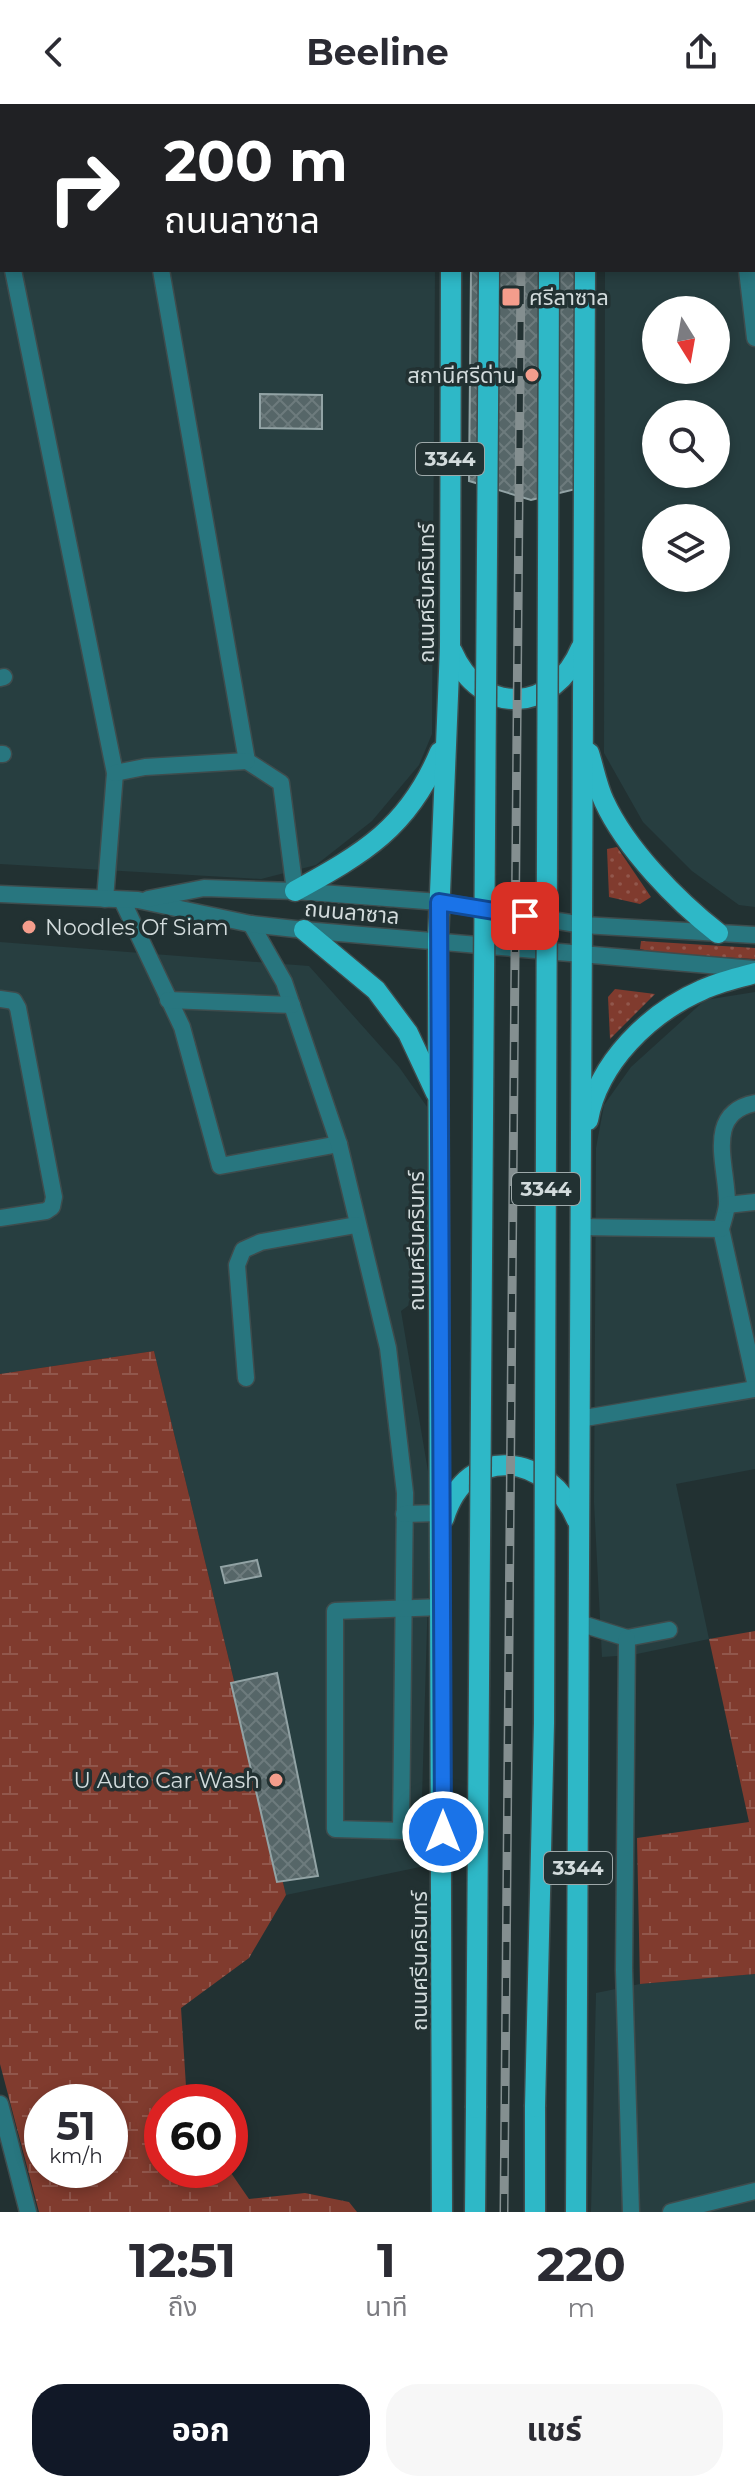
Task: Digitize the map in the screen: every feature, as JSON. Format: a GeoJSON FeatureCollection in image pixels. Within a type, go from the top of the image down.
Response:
{"type":"FeatureCollection","features":[{"type":"Feature","properties":{"kind":"main road","name":"ถนนศรีนครินทร์"},"geometry":{"type":"LineString","coordinates":[[442,2212],[438,942],[450,647],[451,272]]}},
{"type":"Feature","properties":{"kind":"main road","name":"3344"},"geometry":{"type":"LineString","coordinates":[[475,2212],[489,272]]}},
{"type":"Feature","properties":{"kind":"main road","name":"3344"},"geometry":{"type":"LineString","coordinates":[[535,2212],[544,1723],[549,272]]}},
{"type":"Feature","properties":{"kind":"main road","name":"3344"},"geometry":{"type":"LineString","coordinates":[[576,2212],[585,272]]}},
{"type":"Feature","properties":{"kind":"main road"},"geometry":{"type":"LineString","coordinates":[[450,647],[472,685],[493,696],[516,700],[539,695],[559,683],[574,666],[583,644]]}},
{"type":"Feature","properties":{"kind":"main road"},"geometry":{"type":"LineString","coordinates":[[582,734],[604,802],[635,848],[682,904],[718,933]]}},
{"type":"Feature","properties":{"kind":"main road"},"geometry":{"type":"LineString","coordinates":[[295,891],[379,841],[425,787],[446,737]]}},
{"type":"Feature","properties":{"kind":"main road"},"geometry":{"type":"LineString","coordinates":[[304,930],[376,990],[408,1033],[440,1100]]}},
{"type":"Feature","properties":{"kind":"main road"},"geometry":{"type":"LineString","coordinates":[[579,1169],[591,1101],[610,1062],[656,1018],[701,990],[755,971]]}},
{"type":"Feature","properties":{"kind":"main road"},"geometry":{"type":"LineString","coordinates":[[440,1523],[455,1494],[468,1478],[485,1469],[505,1465],[525,1466],[543,1475],[570,1504],[579,1523]]}},
{"type":"Feature","properties":{"kind":"street"},"geometry":{"type":"LineString","coordinates":[[13,272],[115,773],[122,900],[182,1027],[220,1166],[339,1144]]}},
{"type":"Feature","properties":{"kind":"street"},"geometry":{"type":"LineString","coordinates":[[161,272],[247,761]]}},
{"type":"Feature","properties":{"kind":"street"},"geometry":{"type":"LineString","coordinates":[[747,272],[755,338]]}},
{"type":"Feature","properties":{"kind":"street"},"geometry":{"type":"LineString","coordinates":[[115,773],[145,767],[247,761],[281,783],[295,891]]}},
{"type":"Feature","properties":{"kind":"street","name":"ถนนลาซาล"},"geometry":{"type":"LineString","coordinates":[[122,900],[204,888],[295,891],[439,902],[583,925],[755,935]]}},
{"type":"Feature","properties":{"kind":"street","name":"ถนนลาซาล"},"geometry":{"type":"LineString","coordinates":[[0,894],[122,900],[251,924],[304,930],[755,971]]}},
{"type":"Feature","properties":{"kind":"street"},"geometry":{"type":"LineString","coordinates":[[251,924],[284,982],[339,1144],[388,1348],[405,1493],[401,1831]]}},
{"type":"Feature","properties":{"kind":"street"},"geometry":{"type":"LineString","coordinates":[[0,999],[14,1001],[18,1008],[54,1197],[52,1207],[46,1211],[0,1218]]}},
{"type":"Feature","properties":{"kind":"street"},"geometry":{"type":"LineString","coordinates":[[168,1000],[292,1005]]}},
{"type":"Feature","properties":{"kind":"street"},"geometry":{"type":"LineString","coordinates":[[755,1103],[743,1105],[726,1119],[721,1140],[727,1205],[721,1229],[755,1382]]}},
{"type":"Feature","properties":{"kind":"street"},"geometry":{"type":"LineString","coordinates":[[727,1205],[755,1202]]}},
{"type":"Feature","properties":{"kind":"street"},"geometry":{"type":"LineString","coordinates":[[246,1378],[237,1265],[243,1250],[261,1242],[356,1225]]}},
{"type":"Feature","properties":{"kind":"street"},"geometry":{"type":"LineString","coordinates":[[579,1227],[721,1229]]}},
{"type":"Feature","properties":{"kind":"street"},"geometry":{"type":"LineString","coordinates":[[579,1419],[755,1389]]}},
{"type":"Feature","properties":{"kind":"street"},"geometry":{"type":"LineString","coordinates":[[404,1514],[440,1523]]}},
{"type":"Feature","properties":{"kind":"street"},"geometry":{"type":"LineString","coordinates":[[442,1607],[335,1611],[335,1829],[443,1832]]}},
{"type":"Feature","properties":{"kind":"street"},"geometry":{"type":"LineString","coordinates":[[579,1623],[627,1638],[669,1630]]}},
{"type":"Feature","properties":{"kind":"street"},"geometry":{"type":"LineString","coordinates":[[627,1638],[624,1970],[631,2212]]}},
{"type":"Feature","properties":{"kind":"street"},"geometry":{"type":"LineString","coordinates":[[0,2104],[28,2212]]}},
{"type":"Feature","properties":{"kind":"street"},"geometry":{"type":"LineString","coordinates":[[671,2212],[755,2191]]}},
{"type":"Feature","properties":{"kind":"shaded area"},"geometry":{"type":"Polygon","coordinates":[[[0,272],[435,272],[432,734],[419,765],[372,821],[316,865],[261,879],[0,864],[0,272]]]}},
{"type":"Feature","properties":{"kind":"shaded area"},"geometry":{"type":"Polygon","coordinates":[[[605,272],[755,272],[755,907],[739,905],[692,871],[643,822],[604,753],[605,272]]]}},
{"type":"Feature","properties":{"kind":"shaded area"},"geometry":{"type":"Polygon","coordinates":[[[0,942],[309,966],[399,1067],[430,1111],[432,1288],[401,1311],[431,1489],[420,1867],[286,1895],[154,1351],[0,1374],[0,942]]]}},
{"type":"Feature","properties":{"kind":"shaded area"},"geometry":{"type":"Polygon","coordinates":[[[755,992],[755,1469],[676,1484],[709,1639],[632,1655],[602,1657],[594,1502],[596,1148],[604,1105],[631,1067],[705,1000],[755,992]]]}},
{"type":"Feature","properties":{"kind":"shaded area"},"geometry":{"type":"Polygon","coordinates":[[[755,1974],[755,2212],[591,2212],[596,1993],[640,1984],[755,1974]]]}},
{"type":"Feature","properties":{"kind":"green space"},"geometry":{"type":"Polygon","coordinates":[[[617,847],[651,897],[640,904],[609,897],[607,849],[617,847]]]}},
{"type":"Feature","properties":{"kind":"green space"},"geometry":{"type":"Polygon","coordinates":[[[641,941],[755,948],[755,959],[663,954],[640,949],[641,941]]]}},
{"type":"Feature","properties":{"kind":"green space"},"geometry":{"type":"Polygon","coordinates":[[[615,989],[655,994],[610,1039],[608,997],[615,989]]]}},
{"type":"Feature","properties":{"kind":"green space"},"geometry":{"type":"Polygon","coordinates":[[[154,1351],[286,1895],[249,1958],[181,2008],[186,2084],[144,2084],[144,2188],[241,2188],[249,2199],[305,2193],[349,2202],[357,2212],[39,2212],[33,2188],[128,2188],[128,2084],[24,2084],[24,2155],[0,2064],[0,1374],[154,1351]]]}},
{"type":"Feature","properties":{"kind":"green space"},"geometry":{"type":"Polygon","coordinates":[[[755,1631],[755,1974],[640,1984],[637,1838],[749,1822],[709,1639],[755,1631]]]}},
{"type":"Feature","properties":{"kind":"building","name":"สถานีศรีด่าน"},"geometry":{"type":"Polygon","coordinates":[[[471,272],[594,272],[592,485],[531,500],[469,481],[471,272]]]}},
{"type":"Feature","properties":{"kind":"building"},"geometry":{"type":"Polygon","coordinates":[[[260,394],[322,395],[322,429],[260,428],[260,394]]]}},
{"type":"Feature","properties":{"kind":"building"},"geometry":{"type":"Polygon","coordinates":[[[257,1560],[261,1576],[225,1583],[221,1567],[257,1560]]]}},
{"type":"Feature","properties":{"kind":"building","name":"U Auto Car Wash"},"geometry":{"type":"Polygon","coordinates":[[[277,1673],[318,1876],[277,1882],[231,1683],[277,1673]]]}},
{"type":"Feature","properties":{"kind":"railway"},"geometry":{"type":"LineString","coordinates":[[504,2212],[521,272]]}},
{"type":"Feature","properties":{"kind":"place","name":"ศรีลาซาล"},"geometry":{"type":"Point","coordinates":[511,297]}},
{"type":"Feature","properties":{"kind":"place","name":"สถานีศรีด่าน"},"geometry":{"type":"Point","coordinates":[532,375]}},
{"type":"Feature","properties":{"kind":"place","name":"Noodles Of Siam"},"geometry":{"type":"Point","coordinates":[29,927]}},
{"type":"Feature","properties":{"kind":"place","name":"U Auto Car Wash"},"geometry":{"type":"Point","coordinates":[276,1780]}},
{"type":"Feature","properties":{"kind":"route"},"geometry":{"type":"LineString","coordinates":[[443,1832],[439,902],[525,916]]}}]}
